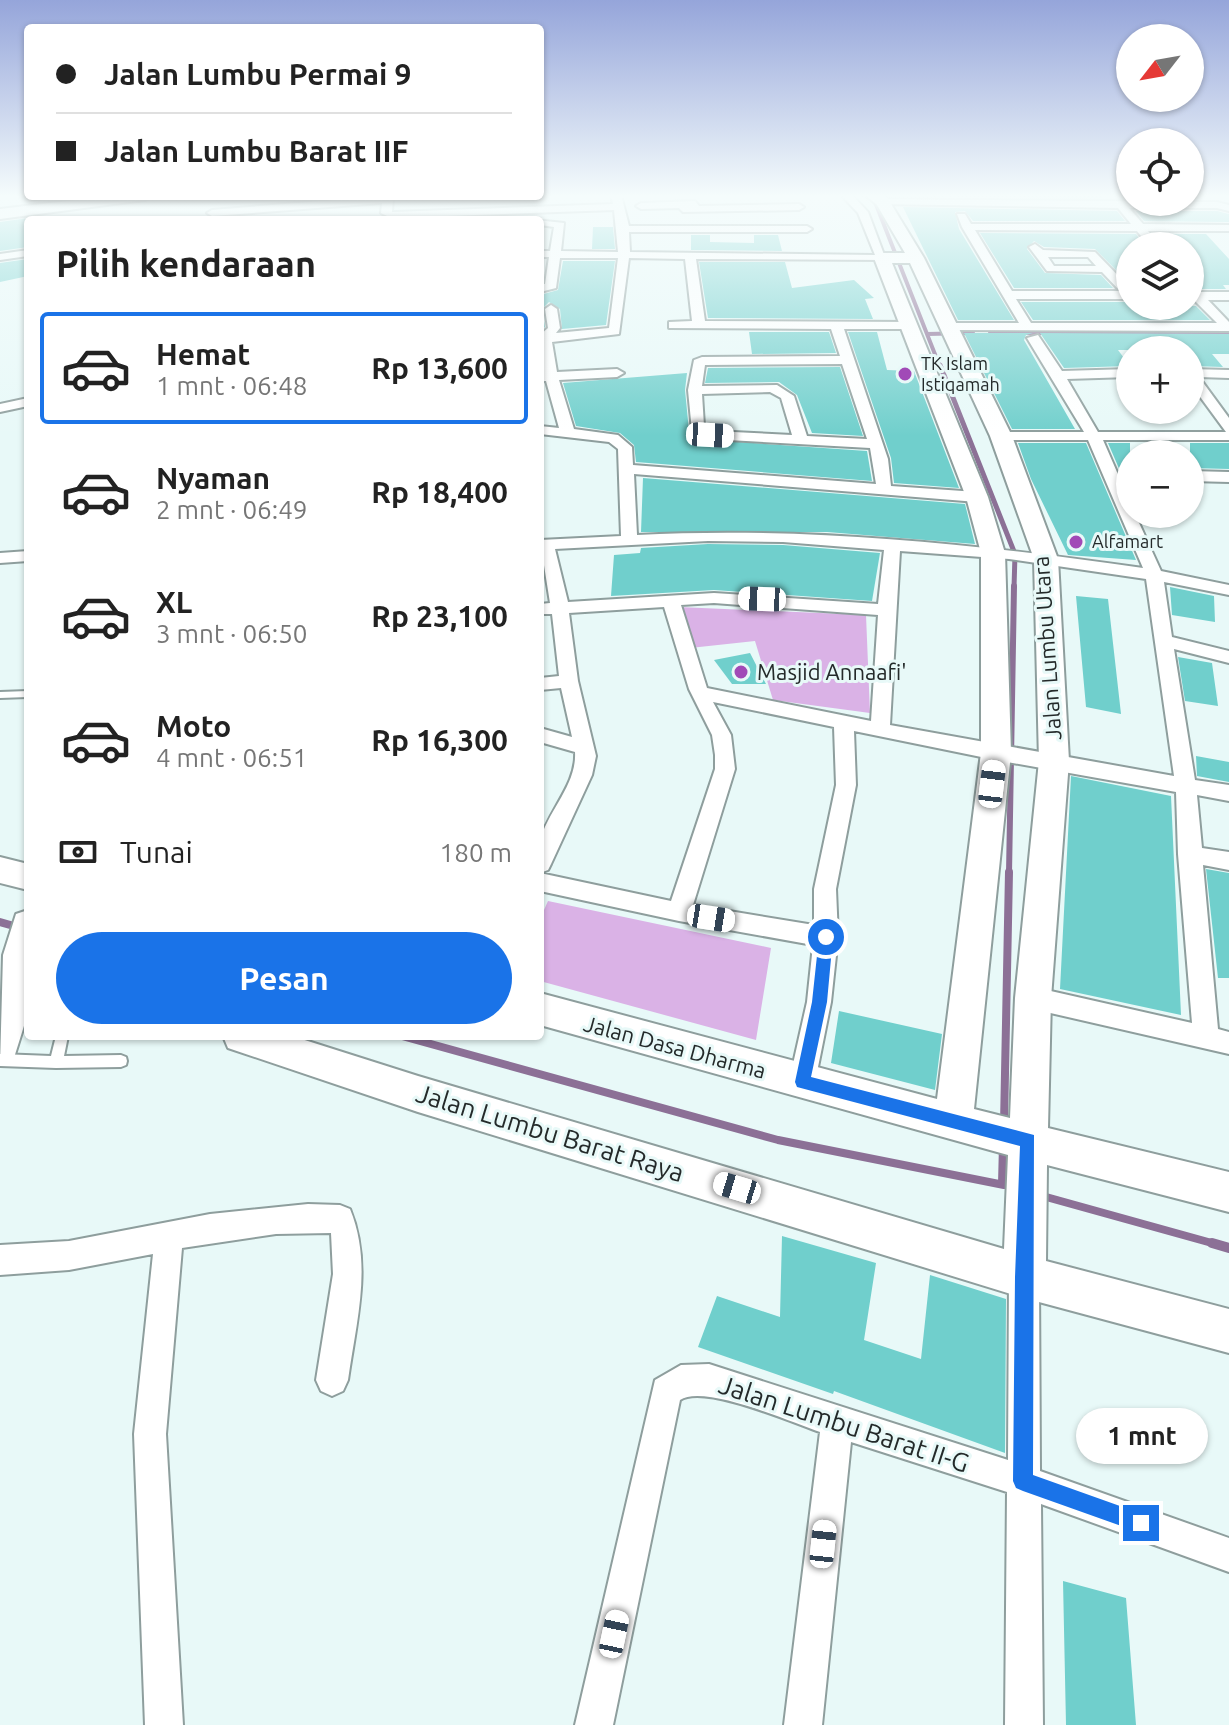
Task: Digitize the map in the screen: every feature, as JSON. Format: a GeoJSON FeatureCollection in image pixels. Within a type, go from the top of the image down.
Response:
{"type":"FeatureCollection","features":[{"type":"Feature","properties":{"kind":"street"},"geometry":{"type":"LineString","coordinates":[[544,339],[615,331],[622,276]]}},
{"type":"Feature","properties":{"kind":"street"},"geometry":{"type":"LineString","coordinates":[[693,276],[699,325]]}},
{"type":"Feature","properties":{"kind":"street","name":"Jalan Lumbu Utara"},"geometry":{"type":"LineString","coordinates":[[902,276],[909,325],[1001,553],[1001,1138]]}},
{"type":"Feature","properties":{"kind":"street","name":"Jalan Lumbu Utara"},"geometry":{"type":"LineString","coordinates":[[912,276],[950,333],[1001,436],[1041,558],[1047,760],[1033,998],[1001,1138]]}},
{"type":"Feature","properties":{"kind":"street"},"geometry":{"type":"LineString","coordinates":[[997,276],[1093,435],[1154,575],[1186,785],[1189,854],[1218,1040],[1033,998]]}},
{"type":"Feature","properties":{"kind":"street"},"geometry":{"type":"LineString","coordinates":[[1204,294],[1229,296]]}},
{"type":"Feature","properties":{"kind":"street"},"geometry":{"type":"LineString","coordinates":[[1009,295],[1116,295]]}},
{"type":"Feature","properties":{"kind":"street"},"geometry":{"type":"LineString","coordinates":[[1204,306],[1228,331]]}},
{"type":"Feature","properties":{"kind":"street"},"geometry":{"type":"LineString","coordinates":[[544,337],[554,328],[551,309]]}},
{"type":"Feature","properties":{"kind":"street"},"geometry":{"type":"LineString","coordinates":[[673,325],[909,325]]}},
{"type":"Feature","properties":{"kind":"street"},"geometry":{"type":"LineString","coordinates":[[836,325],[881,459],[884,489]]}},
{"type":"Feature","properties":{"kind":"street"},"geometry":{"type":"LineString","coordinates":[[950,333],[1228,331]]}},
{"type":"Feature","properties":{"kind":"street"},"geometry":{"type":"LineString","coordinates":[[544,350],[547,377],[568,434]]}},
{"type":"Feature","properties":{"kind":"street"},"geometry":{"type":"LineString","coordinates":[[846,360],[706,360],[699,363],[695,390],[697,428],[702,433],[874,444]]}},
{"type":"Feature","properties":{"kind":"street"},"geometry":{"type":"LineString","coordinates":[[547,377],[617,373]]}},
{"type":"Feature","properties":{"kind":"street"},"geometry":{"type":"LineString","coordinates":[[1058,375],[1116,373]]}},
{"type":"Feature","properties":{"kind":"street"},"geometry":{"type":"LineString","coordinates":[[1204,374],[1229,374]]}},
{"type":"Feature","properties":{"kind":"street"},"geometry":{"type":"LineString","coordinates":[[695,390],[772,388],[782,392],[787,396],[801,441]]}},
{"type":"Feature","properties":{"kind":"street"},"geometry":{"type":"LineString","coordinates":[[1204,392],[1229,428]]}},
{"type":"Feature","properties":{"kind":"street"},"geometry":{"type":"LineString","coordinates":[[0,408],[24,403]]}},
{"type":"Feature","properties":{"kind":"street"},"geometry":{"type":"LineString","coordinates":[[1204,404],[1214,404]]}},
{"type":"Feature","properties":{"kind":"street"},"geometry":{"type":"LineString","coordinates":[[544,431],[617,440],[625,447],[629,541]]}},
{"type":"Feature","properties":{"kind":"street"},"geometry":{"type":"LineString","coordinates":[[1001,436],[1229,436]]}},
{"type":"Feature","properties":{"kind":"street"},"geometry":{"type":"LineString","coordinates":[[627,469],[977,497]]}},
{"type":"Feature","properties":{"kind":"street"},"geometry":{"type":"LineString","coordinates":[[1204,476],[1229,477]]}},
{"type":"Feature","properties":{"kind":"street"},"geometry":{"type":"LineString","coordinates":[[544,544],[758,536],[1001,553],[1154,575],[1229,590]]}},
{"type":"Feature","properties":{"kind":"street"},"geometry":{"type":"LineString","coordinates":[[880,729],[893,547]]}},
{"type":"Feature","properties":{"kind":"street"},"geometry":{"type":"LineString","coordinates":[[544,553],[550,608],[585,748],[582,775],[544,856]]}},
{"type":"Feature","properties":{"kind":"street"},"geometry":{"type":"LineString","coordinates":[[0,558],[24,556]]}},
{"type":"Feature","properties":{"kind":"street"},"geometry":{"type":"LineString","coordinates":[[550,608],[671,600],[762,599],[888,610]]}},
{"type":"Feature","properties":{"kind":"street"},"geometry":{"type":"LineString","coordinates":[[671,600],[700,693],[724,735],[726,755],[725,769],[679,912]]}},
{"type":"Feature","properties":{"kind":"street"},"geometry":{"type":"LineString","coordinates":[[1163,640],[1229,657]]}},
{"type":"Feature","properties":{"kind":"street"},"geometry":{"type":"LineString","coordinates":[[544,684],[569,681]]}},
{"type":"Feature","properties":{"kind":"street"},"geometry":{"type":"LineString","coordinates":[[700,693],[1002,754],[1229,793]]}},
{"type":"Feature","properties":{"kind":"street"},"geometry":{"type":"LineString","coordinates":[[802,1082],[819,1002],[826,937],[825,889],[846,785],[844,723]]}},
{"type":"Feature","properties":{"kind":"street"},"geometry":{"type":"LineString","coordinates":[[544,736],[585,748]]}},
{"type":"Feature","properties":{"kind":"street"},"geometry":{"type":"LineString","coordinates":[[1189,854],[1229,861]]}},
{"type":"Feature","properties":{"kind":"street"},"geometry":{"type":"LineString","coordinates":[[0,870],[24,876]]}},
{"type":"Feature","properties":{"kind":"street"},"geometry":{"type":"LineString","coordinates":[[544,883],[679,912],[826,937]]}},
{"type":"Feature","properties":{"kind":"street"},"geometry":{"type":"LineString","coordinates":[[0,1049],[21,959]]}},
{"type":"Feature","properties":{"kind":"street","name":"Jalan Dasa Dharma"},"geometry":{"type":"LineString","coordinates":[[544,1010],[1001,1138],[1229,1192]]}},
{"type":"Feature","properties":{"kind":"street","name":"Jalan Lumbu Barat Raya"},"geometry":{"type":"LineString","coordinates":[[253,1040],[418,1094],[853,1223],[1024,1265],[1229,1331]]}},
{"type":"Feature","properties":{"kind":"street"},"geometry":{"type":"LineString","coordinates":[[1001,1138],[1024,1265],[1024,1725]]}},
{"type":"Feature","properties":{"kind":"street"},"geometry":{"type":"LineString","coordinates":[[0,1260],[76,1254],[264,1220],[340,1219],[346,1228],[348,1257],[332,1380]]}},
{"type":"Feature","properties":{"kind":"street"},"geometry":{"type":"LineString","coordinates":[[164,1725],[150,1434],[169,1235]]}},
{"type":"Feature","properties":{"kind":"street","name":"Jalan Lumbu Barat II-G"},"geometry":{"type":"LineString","coordinates":[[594,1725],[666,1391],[681,1381],[709,1380],[1023,1481],[1229,1555]]}},
{"type":"Feature","properties":{"kind":"street"},"geometry":{"type":"LineString","coordinates":[[803,1725],[837,1423]]}},
{"type":"Feature","properties":{"kind":"lane"},"geometry":{"type":"LineString","coordinates":[[0,695],[24,694]]}},
{"type":"Feature","properties":{"kind":"lane"},"geometry":{"type":"LineString","coordinates":[[56,1062],[61,1040]]}},
{"type":"Feature","properties":{"kind":"lane"},"geometry":{"type":"LineString","coordinates":[[0,1060],[121,1061]]}},
{"type":"Feature","properties":{"kind":"shaded area"},"geometry":{"type":"Polygon","coordinates":[[[679,607],[866,615],[870,713],[773,700],[755,641],[690,648],[679,607]]]}},
{"type":"Feature","properties":{"kind":"shaded area"},"geometry":{"type":"Polygon","coordinates":[[[548,901],[771,948],[756,1040],[544,982],[544,910],[548,901]]]}},
{"type":"Feature","properties":{"kind":"building"},"geometry":{"type":"Polygon","coordinates":[[[0,276],[24,276],[24,277],[0,282],[0,276]]]}},
{"type":"Feature","properties":{"kind":"building"},"geometry":{"type":"Polygon","coordinates":[[[560,276],[613,276],[606,325],[562,329],[560,309],[549,302],[544,307],[544,294],[558,290],[560,276]]]}},
{"type":"Feature","properties":{"kind":"building"},"geometry":{"type":"Polygon","coordinates":[[[701,276],[789,276],[792,288],[854,280],[874,298],[865,299],[873,319],[708,318],[701,276]]]}},
{"type":"Feature","properties":{"kind":"building"},"geometry":{"type":"Polygon","coordinates":[[[936,276],[987,276],[1014,320],[958,320],[936,276]]]}},
{"type":"Feature","properties":{"kind":"building"},"geometry":{"type":"Polygon","coordinates":[[[1006,276],[1101,276],[1113,288],[1014,288],[1006,276]]]}},
{"type":"Feature","properties":{"kind":"building"},"geometry":{"type":"Polygon","coordinates":[[[1204,276],[1229,276],[1229,285],[1223,285],[1226,289],[1204,289],[1204,276]]]}},
{"type":"Feature","properties":{"kind":"building"},"geometry":{"type":"Polygon","coordinates":[[[1021,302],[1116,302],[1116,320],[1033,320],[1021,302]]]}},
{"type":"Feature","properties":{"kind":"building"},"geometry":{"type":"Polygon","coordinates":[[[749,332],[829,332],[836,353],[752,354],[749,332]]]}},
{"type":"Feature","properties":{"kind":"building"},"geometry":{"type":"Polygon","coordinates":[[[848,332],[877,332],[887,370],[914,371],[959,488],[894,483],[891,458],[848,332]]]}},
{"type":"Feature","properties":{"kind":"building"},"geometry":{"type":"Polygon","coordinates":[[[964,333],[1033,333],[1026,335],[1024,340],[1075,429],[1012,429],[964,333]]]}},
{"type":"Feature","properties":{"kind":"building"},"geometry":{"type":"Polygon","coordinates":[[[1040,333],[1229,334],[1229,354],[1212,354],[1223,367],[1204,366],[1204,336],[1116,336],[1116,366],[1064,368],[1040,333]]]}},
{"type":"Feature","properties":{"kind":"building"},"geometry":{"type":"Polygon","coordinates":[[[840,367],[863,436],[812,433],[797,395],[779,382],[705,383],[708,368],[840,367]]]}},
{"type":"Feature","properties":{"kind":"building"},"geometry":{"type":"Polygon","coordinates":[[[687,373],[685,390],[689,431],[696,439],[867,451],[872,481],[636,462],[634,445],[620,433],[576,426],[563,383],[687,373]]]}},
{"type":"Feature","properties":{"kind":"building"},"geometry":{"type":"Polygon","coordinates":[[[1018,443],[1086,443],[1116,513],[1116,528],[1122,528],[1136,560],[1068,555],[1031,479],[1018,443]]]}},
{"type":"Feature","properties":{"kind":"building"},"geometry":{"type":"Polygon","coordinates":[[[1108,443],[1116,443],[1116,462],[1108,443]]]}},
{"type":"Feature","properties":{"kind":"building"},"geometry":{"type":"Polygon","coordinates":[[[1204,443],[1229,443],[1229,469],[1204,468],[1204,443]]]}},
{"type":"Feature","properties":{"kind":"building"},"geometry":{"type":"Polygon","coordinates":[[[643,478],[965,504],[975,544],[827,532],[641,532],[643,478]]]}},
{"type":"Feature","properties":{"kind":"building"},"geometry":{"type":"Polygon","coordinates":[[[708,544],[783,545],[880,553],[872,601],[714,590],[611,596],[614,555],[640,553],[641,548],[708,544]]]}},
{"type":"Feature","properties":{"kind":"building"},"geometry":{"type":"Polygon","coordinates":[[[1170,587],[1214,596],[1215,622],[1172,615],[1170,587]]]}},
{"type":"Feature","properties":{"kind":"building"},"geometry":{"type":"Polygon","coordinates":[[[1076,596],[1108,599],[1121,714],[1086,707],[1076,596]]]}},
{"type":"Feature","properties":{"kind":"building","name":"Masjid Annaafi'"},"geometry":{"type":"Polygon","coordinates":[[[750,653],[766,684],[732,684],[714,660],[750,653]]]}},
{"type":"Feature","properties":{"kind":"building"},"geometry":{"type":"Polygon","coordinates":[[[1178,657],[1212,663],[1218,706],[1185,701],[1178,657]]]}},
{"type":"Feature","properties":{"kind":"building"},"geometry":{"type":"Polygon","coordinates":[[[1196,756],[1229,762],[1229,782],[1197,776],[1196,756]]]}},
{"type":"Feature","properties":{"kind":"building"},"geometry":{"type":"Polygon","coordinates":[[[1071,776],[1171,796],[1181,1015],[1060,989],[1071,776]]]}},
{"type":"Feature","properties":{"kind":"building"},"geometry":{"type":"Polygon","coordinates":[[[1206,869],[1229,873],[1229,978],[1218,978],[1206,869]]]}},
{"type":"Feature","properties":{"kind":"building"},"geometry":{"type":"Polygon","coordinates":[[[839,1011],[942,1034],[935,1090],[831,1063],[839,1011]]]}},
{"type":"Feature","properties":{"kind":"building"},"geometry":{"type":"Polygon","coordinates":[[[782,1236],[876,1263],[864,1340],[921,1359],[930,1275],[1006,1299],[1005,1453],[834,1391],[833,1394],[698,1347],[717,1296],[780,1317],[782,1236]]]}},
{"type":"Feature","properties":{"kind":"building"},"geometry":{"type":"Polygon","coordinates":[[[1063,1581],[1126,1598],[1136,1725],[1066,1725],[1063,1581]]]}},
{"type":"Feature","properties":{"kind":"waterway"},"geometry":{"type":"LineString","coordinates":[[904,276],[927,334]]}},
{"type":"Feature","properties":{"kind":"waterway"},"geometry":{"type":"LineString","coordinates":[[927,334],[973,333]]}},
{"type":"Feature","properties":{"kind":"waterway"},"geometry":{"type":"LineString","coordinates":[[990,333],[1229,333]]}},
{"type":"Feature","properties":{"kind":"waterway"},"geometry":{"type":"LineString","coordinates":[[927,334],[940,367]]}},
{"type":"Feature","properties":{"kind":"waterway"},"geometry":{"type":"LineString","coordinates":[[940,365],[1015,554],[1014,588]]}},
{"type":"Feature","properties":{"kind":"waterway"},"geometry":{"type":"LineString","coordinates":[[1009,874],[1014,586]]}},
{"type":"Feature","properties":{"kind":"waterway"},"geometry":{"type":"LineString","coordinates":[[1004,1124],[1009,872]]}},
{"type":"Feature","properties":{"kind":"waterway"},"geometry":{"type":"LineString","coordinates":[[0,922],[24,929]]}},
{"type":"Feature","properties":{"kind":"waterway"},"geometry":{"type":"LineString","coordinates":[[416,1040],[778,1140],[1004,1185]]}},
{"type":"Feature","properties":{"kind":"waterway"},"geometry":{"type":"LineString","coordinates":[[1002,1184],[1003,1144]]}},
{"type":"Feature","properties":{"kind":"waterway"},"geometry":{"type":"LineString","coordinates":[[1039,1195],[1215,1244]]}},
{"type":"Feature","properties":{"kind":"waterway"},"geometry":{"type":"LineString","coordinates":[[1215,1244],[1229,1248]]}},
{"type":"Feature","properties":{"kind":"place","name":"TK Islam Istiqamah"},"geometry":{"type":"Point","coordinates":[905,374]}},
{"type":"Feature","properties":{"kind":"place","name":"Alfamart"},"geometry":{"type":"Point","coordinates":[1076,542]}},
{"type":"Feature","properties":{"kind":"place","name":"Masjid Annaafi'"},"geometry":{"type":"Point","coordinates":[741,672]}},
{"type":"Feature","properties":{"kind":"route"},"geometry":{"type":"LineString","coordinates":[[826,937],[819,1002],[802,1082],[1029,1140],[1024,1277],[1023,1481],[1141,1523]]}}]}
